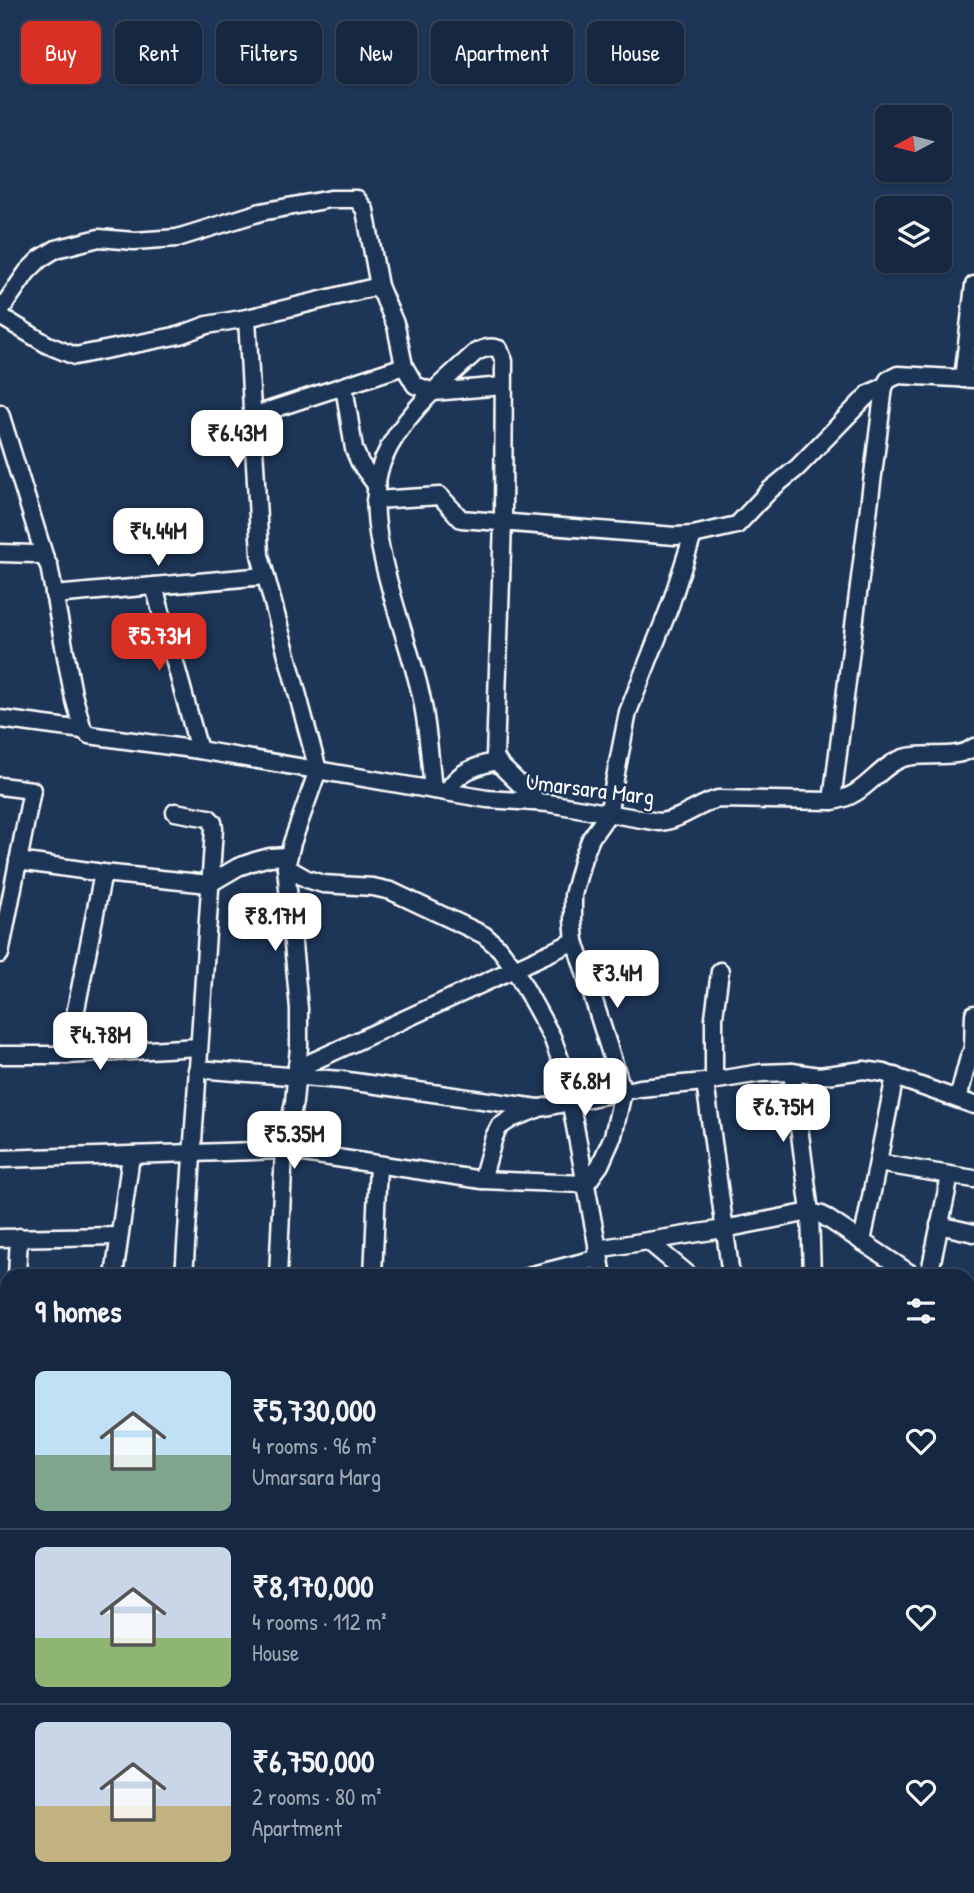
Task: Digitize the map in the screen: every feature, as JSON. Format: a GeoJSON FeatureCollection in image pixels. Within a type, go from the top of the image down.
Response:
{"type":"FeatureCollection","features":[{"type":"Feature","properties":{"kind":"street"},"geometry":{"type":"LineString","coordinates":[[0,311],[27,272],[40,259],[56,249],[99,238],[134,242],[177,238],[261,212],[348,198],[357,199],[365,210],[379,286],[396,327],[404,366],[415,384],[433,392],[503,386]]}},
{"type":"Feature","properties":{"kind":"street"},"geometry":{"type":"LineString","coordinates":[[974,285],[968,379],[898,375],[888,380],[884,387],[832,801],[850,797],[902,758],[965,752],[974,747]]}},
{"type":"Feature","properties":{"kind":"street"},"geometry":{"type":"LineString","coordinates":[[0,316],[48,345],[75,356],[180,335],[207,325],[379,286]]}},
{"type":"Feature","properties":{"kind":"street"},"geometry":{"type":"LineString","coordinates":[[247,318],[260,555],[318,770],[287,861],[299,1009],[294,1102],[284,1150],[278,1269]]}},
{"type":"Feature","properties":{"kind":"street"},"geometry":{"type":"LineString","coordinates":[[496,761],[471,768],[440,791],[422,700],[378,538],[375,493],[381,464],[401,425],[476,352],[486,347],[499,349],[502,354],[503,386],[503,522],[496,761],[538,802]]}},
{"type":"Feature","properties":{"kind":"street"},"geometry":{"type":"LineString","coordinates":[[252,416],[404,366]]}},
{"type":"Feature","properties":{"kind":"street"},"geometry":{"type":"LineString","coordinates":[[344,386],[354,449],[375,493]]}},
{"type":"Feature","properties":{"kind":"street"},"geometry":{"type":"LineString","coordinates":[[375,493],[440,496],[461,519],[640,534],[693,535],[737,525],[863,400],[875,390],[884,387]]}},
{"type":"Feature","properties":{"kind":"street"},"geometry":{"type":"LineString","coordinates":[[0,413],[45,558],[83,730]]}},
{"type":"Feature","properties":{"kind":"street"},"geometry":{"type":"LineString","coordinates":[[586,1184],[600,1165],[613,1136],[623,1092],[575,941],[573,895],[590,838],[608,814],[628,712],[670,606],[693,535]]}},
{"type":"Feature","properties":{"kind":"street"},"geometry":{"type":"LineString","coordinates":[[0,553],[34,554],[45,558]]}},
{"type":"Feature","properties":{"kind":"street"},"geometry":{"type":"LineString","coordinates":[[54,595],[265,576]]}},
{"type":"Feature","properties":{"kind":"street"},"geometry":{"type":"LineString","coordinates":[[154,586],[200,750]]}},
{"type":"Feature","properties":{"kind":"street","name":"Umarsara Marg"},"geometry":{"type":"LineString","coordinates":[[0,719],[83,730],[89,734],[200,750],[499,801],[538,802],[659,822],[671,820],[718,799],[832,801]]}},
{"type":"Feature","properties":{"kind":"street"},"geometry":{"type":"LineString","coordinates":[[0,786],[32,790],[0,954]]}},
{"type":"Feature","properties":{"kind":"street"},"geometry":{"type":"LineString","coordinates":[[175,812],[209,818],[214,829],[184,1269]]}},
{"type":"Feature","properties":{"kind":"street"},"geometry":{"type":"LineString","coordinates":[[18,861],[209,884],[239,867],[270,857],[287,861],[307,879],[323,884],[373,887],[391,891],[484,935],[500,949],[514,968],[552,1037],[565,1073],[601,1269]]}},
{"type":"Feature","properties":{"kind":"street"},"geometry":{"type":"LineString","coordinates":[[67,1055],[103,873]]}},
{"type":"Feature","properties":{"kind":"street"},"geometry":{"type":"LineString","coordinates":[[297,1070],[575,941]]}},
{"type":"Feature","properties":{"kind":"street"},"geometry":{"type":"LineString","coordinates":[[720,971],[709,1081],[723,1229],[730,1269]]}},
{"type":"Feature","properties":{"kind":"street"},"geometry":{"type":"LineString","coordinates":[[958,1099],[973,1047],[974,1014]]}},
{"type":"Feature","properties":{"kind":"street"},"geometry":{"type":"LineString","coordinates":[[0,1055],[67,1055],[198,1047]]}},
{"type":"Feature","properties":{"kind":"street"},"geometry":{"type":"LineString","coordinates":[[197,1069],[297,1070],[540,1108]]}},
{"type":"Feature","properties":{"kind":"street"},"geometry":{"type":"LineString","coordinates":[[482,1180],[494,1137],[499,1127],[510,1119],[540,1108],[640,1088],[761,1073],[792,1072],[819,1076],[864,1070],[895,1076],[974,1105]]}},
{"type":"Feature","properties":{"kind":"street"},"geometry":{"type":"LineString","coordinates":[[792,1072],[810,1212],[812,1269]]}},
{"type":"Feature","properties":{"kind":"street"},"geometry":{"type":"LineString","coordinates":[[862,1242],[895,1076]]}},
{"type":"Feature","properties":{"kind":"street"},"geometry":{"type":"LineString","coordinates":[[0,1159],[284,1150],[482,1180],[586,1184]]}},
{"type":"Feature","properties":{"kind":"street"},"geometry":{"type":"LineString","coordinates":[[115,1269],[131,1156]]}},
{"type":"Feature","properties":{"kind":"street"},"geometry":{"type":"LineString","coordinates":[[878,1163],[974,1180]]}},
{"type":"Feature","properties":{"kind":"street"},"geometry":{"type":"LineString","coordinates":[[373,1269],[378,1165]]}},
{"type":"Feature","properties":{"kind":"street"},"geometry":{"type":"LineString","coordinates":[[930,1269],[950,1176]]}},
{"type":"Feature","properties":{"kind":"street"},"geometry":{"type":"LineString","coordinates":[[549,1269],[598,1253],[648,1241],[810,1212],[822,1216],[862,1242],[890,1268]]}},
{"type":"Feature","properties":{"kind":"street"},"geometry":{"type":"LineString","coordinates":[[939,1225],[974,1233]]}},
{"type":"Feature","properties":{"kind":"street"},"geometry":{"type":"LineString","coordinates":[[0,1238],[118,1236]]}},
{"type":"Feature","properties":{"kind":"street"},"geometry":{"type":"LineString","coordinates":[[18,1269],[19,1237]]}},
{"type":"Feature","properties":{"kind":"street"},"geometry":{"type":"LineString","coordinates":[[648,1241],[682,1269]]}}]}
